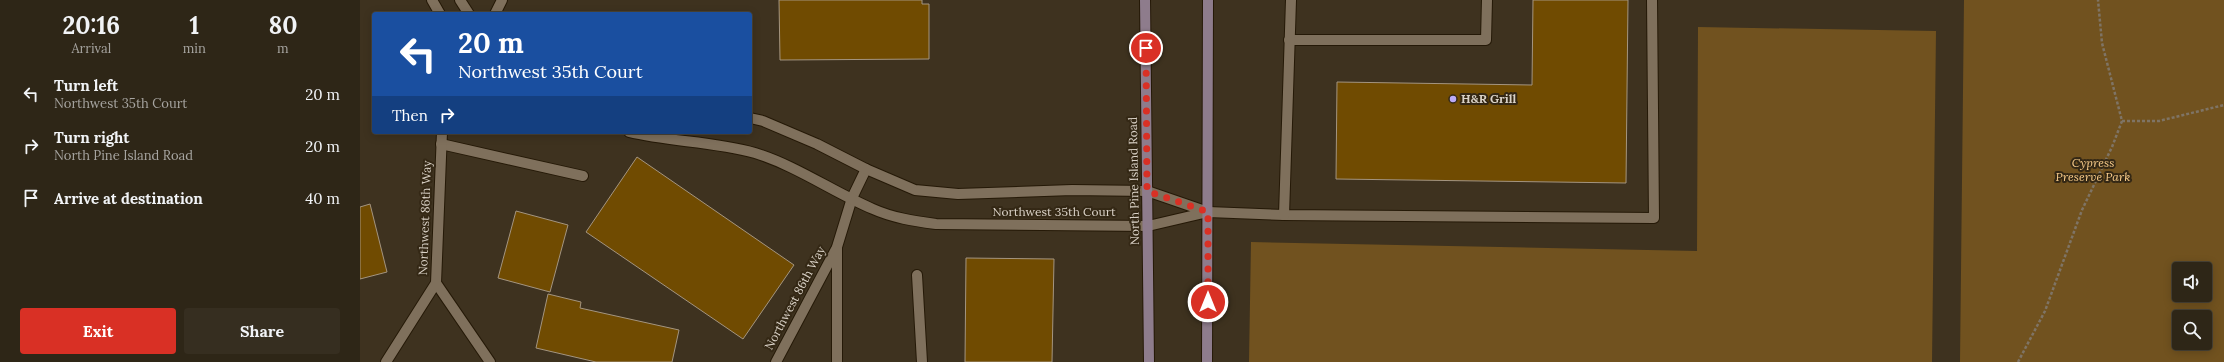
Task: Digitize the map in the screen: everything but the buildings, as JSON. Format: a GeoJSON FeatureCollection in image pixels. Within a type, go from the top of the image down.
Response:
{"type":"FeatureCollection","features":[{"type":"Feature","properties":{"kind":"main road","name":"North Pine Island Road"},"geometry":{"type":"LineString","coordinates":[[1145,0],[1149,362]]}},
{"type":"Feature","properties":{"kind":"main road"},"geometry":{"type":"LineString","coordinates":[[1207,362],[1208,0]]}},
{"type":"Feature","properties":{"kind":"street"},"geometry":{"type":"LineString","coordinates":[[432,0],[439,12]]}},
{"type":"Feature","properties":{"kind":"street"},"geometry":{"type":"LineString","coordinates":[[460,0],[468,12]]}},
{"type":"Feature","properties":{"kind":"street"},"geometry":{"type":"LineString","coordinates":[[496,12],[502,0]]}},
{"type":"Feature","properties":{"kind":"street"},"geometry":{"type":"LineString","coordinates":[[1284,215],[1291,0]]}},
{"type":"Feature","properties":{"kind":"street"},"geometry":{"type":"LineString","coordinates":[[1290,40],[1486,40],[1487,0]]}},
{"type":"Feature","properties":{"kind":"street"},"geometry":{"type":"LineString","coordinates":[[1208,212],[1284,215],[1654,218],[1652,0]]}},
{"type":"Feature","properties":{"kind":"street","name":"Northwest 35th Court"},"geometry":{"type":"LineString","coordinates":[[752,118],[763,121],[817,144],[866,169],[915,190],[958,194],[1072,190],[1147,191],[1208,212]]}},
{"type":"Feature","properties":{"kind":"street","name":"Northwest 86th Way"},"geometry":{"type":"LineString","coordinates":[[386,362],[436,283],[442,134]]}},
{"type":"Feature","properties":{"kind":"street","name":"Northwest 35th Court"},"geometry":{"type":"LineString","coordinates":[[642,134],[721,145],[756,154],[811,176],[874,209],[903,219],[936,224],[1148,226],[1208,212]]}},
{"type":"Feature","properties":{"kind":"street"},"geometry":{"type":"LineString","coordinates":[[441,144],[584,176]]}},
{"type":"Feature","properties":{"kind":"street"},"geometry":{"type":"LineString","coordinates":[[837,362],[837,247],[852,198],[866,169]]}},
{"type":"Feature","properties":{"kind":"street","name":"Northwest 86th Way"},"geometry":{"type":"LineString","coordinates":[[776,362],[837,247]]}},
{"type":"Feature","properties":{"kind":"street"},"geometry":{"type":"LineString","coordinates":[[917,275],[922,362]]}},
{"type":"Feature","properties":{"kind":"street"},"geometry":{"type":"LineString","coordinates":[[436,283],[490,362]]}},
{"type":"Feature","properties":{"kind":"path"},"geometry":{"type":"LineString","coordinates":[[2018,362],[2045,311],[2082,210],[2112,147],[2122,121],[2102,43],[2098,0]]}},
{"type":"Feature","properties":{"kind":"path"},"geometry":{"type":"LineString","coordinates":[[2122,121],[2159,121],[2224,105]]}},
{"type":"Feature","properties":{"kind":"green space","name":"Cypress Preserve Park"},"geometry":{"type":"Polygon","coordinates":[[[1964,0],[2224,0],[2224,362],[1960,362],[1964,0]]]}},
{"type":"Feature","properties":{"kind":"green space"},"geometry":{"type":"Polygon","coordinates":[[[1698,27],[1936,31],[1932,362],[1249,362],[1251,242],[1697,251],[1698,27]]]}},
{"type":"Feature","properties":{"kind":"place","name":"H&R Grill"},"geometry":{"type":"Point","coordinates":[1453,99]}},
{"type":"Feature","properties":{"kind":"route"},"geometry":{"type":"LineString","coordinates":[[1146,48],[1147,191],[1208,212],[1208,302]]}}]}
